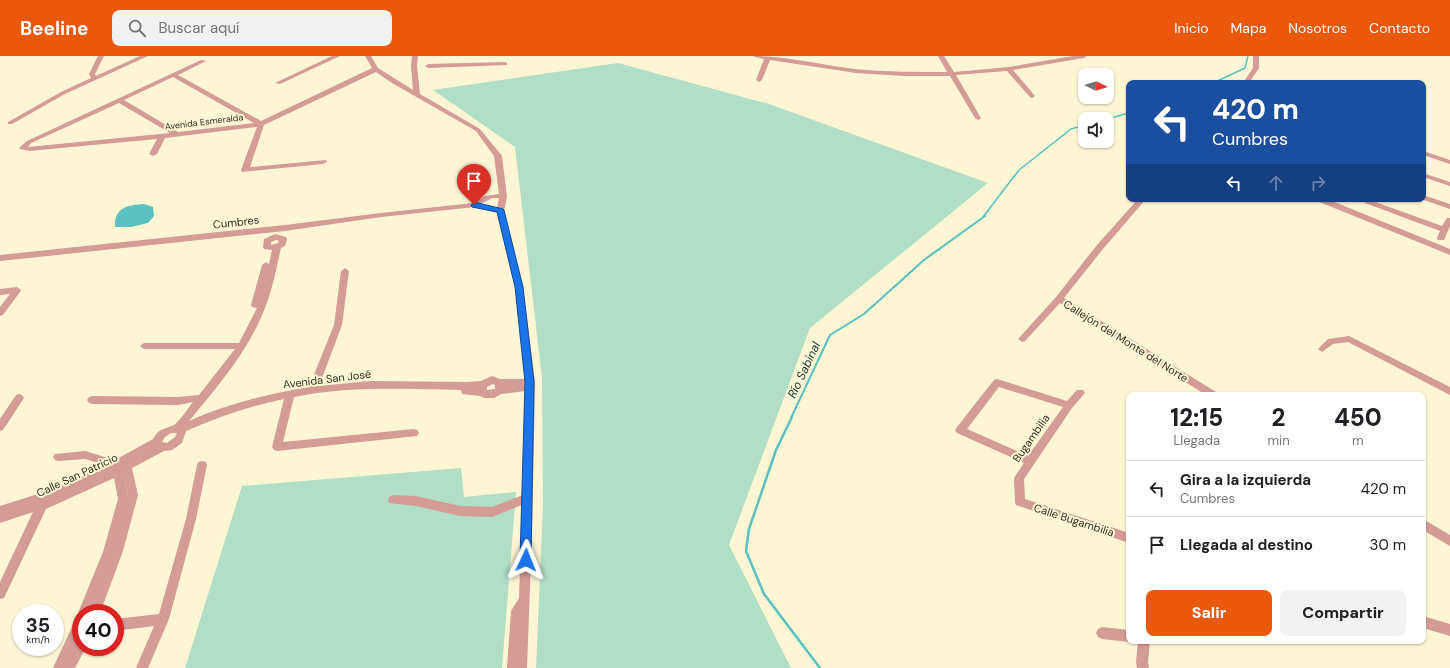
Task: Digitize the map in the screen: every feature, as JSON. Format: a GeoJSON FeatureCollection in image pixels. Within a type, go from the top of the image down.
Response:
{"type":"FeatureCollection","features":[{"type":"Feature","properties":{"kind":"street"},"geometry":{"type":"LineString","coordinates":[[94,78],[92,74],[101,56]]}},
{"type":"Feature","properties":{"kind":"street"},"geometry":{"type":"LineString","coordinates":[[10,123],[63,93],[130,59],[145,56]]}},
{"type":"Feature","properties":{"kind":"street"},"geometry":{"type":"LineString","coordinates":[[278,83],[337,56]]}},
{"type":"Feature","properties":{"kind":"street"},"geometry":{"type":"LineString","coordinates":[[368,56],[376,69],[394,82],[478,130],[498,156],[503,197],[500,210],[519,287],[530,385],[528,498],[521,668]]}},
{"type":"Feature","properties":{"kind":"street"},"geometry":{"type":"LineString","coordinates":[[415,56],[414,66],[417,94]]}},
{"type":"Feature","properties":{"kind":"street"},"geometry":{"type":"LineString","coordinates":[[462,65],[464,56]]}},
{"type":"Feature","properties":{"kind":"street"},"geometry":{"type":"LineString","coordinates":[[755,56],[856,71],[904,74],[951,74],[1009,69],[1084,56]]}},
{"type":"Feature","properties":{"kind":"street"},"geometry":{"type":"LineString","coordinates":[[941,56],[978,118]]}},
{"type":"Feature","properties":{"kind":"street"},"geometry":{"type":"LineString","coordinates":[[1248,80],[1256,68],[1256,56]]}},
{"type":"Feature","properties":{"kind":"street"},"geometry":{"type":"LineString","coordinates":[[759,80],[768,58]]}},
{"type":"Feature","properties":{"kind":"street"},"geometry":{"type":"LineString","coordinates":[[119,100],[203,60]]}},
{"type":"Feature","properties":{"kind":"street"},"geometry":{"type":"LineString","coordinates":[[428,66],[505,64]]}},
{"type":"Feature","properties":{"kind":"street","name":"Avenida Esmeralda"},"geometry":{"type":"LineString","coordinates":[[119,100],[29,142],[22,148],[29,149],[162,136],[261,124],[376,69]]}},
{"type":"Feature","properties":{"kind":"street"},"geometry":{"type":"LineString","coordinates":[[1009,69],[1032,96]]}},
{"type":"Feature","properties":{"kind":"street"},"geometry":{"type":"LineString","coordinates":[[174,75],[261,124],[245,170],[323,162]]}},
{"type":"Feature","properties":{"kind":"street"},"geometry":{"type":"LineString","coordinates":[[119,100],[178,134]]}},
{"type":"Feature","properties":{"kind":"street"},"geometry":{"type":"LineString","coordinates":[[153,154],[162,136]]}},
{"type":"Feature","properties":{"kind":"street"},"geometry":{"type":"LineString","coordinates":[[1426,154],[1450,162]]}},
{"type":"Feature","properties":{"kind":"street"},"geometry":{"type":"LineString","coordinates":[[1426,176],[1450,184]]}},
{"type":"Feature","properties":{"kind":"street","name":"Cumbres"},"geometry":{"type":"LineString","coordinates":[[474,205],[491,196],[496,195],[503,197]]}},
{"type":"Feature","properties":{"kind":"street"},"geometry":{"type":"LineString","coordinates":[[1426,198],[1450,207]]}},
{"type":"Feature","properties":{"kind":"street"},"geometry":{"type":"LineString","coordinates":[[1022,339],[1059,299],[1100,247],[1139,202]]}},
{"type":"Feature","properties":{"kind":"street"},"geometry":{"type":"LineString","coordinates":[[1327,202],[1450,252]]}},
{"type":"Feature","properties":{"kind":"street"},"geometry":{"type":"LineString","coordinates":[[1367,203],[1444,230]]}},
{"type":"Feature","properties":{"kind":"street","name":"Cumbres"},"geometry":{"type":"LineString","coordinates":[[0,258],[282,228],[474,205],[500,210]]}},
{"type":"Feature","properties":{"kind":"street"},"geometry":{"type":"LineString","coordinates":[[1441,238],[1450,220]]}},
{"type":"Feature","properties":{"kind":"street"},"geometry":{"type":"LineString","coordinates":[[278,237],[282,228]]}},
{"type":"Feature","properties":{"kind":"street"},"geometry":{"type":"LineString","coordinates":[[278,237],[284,242],[274,248],[266,247],[266,243],[270,239],[278,237]]}},
{"type":"Feature","properties":{"kind":"street"},"geometry":{"type":"LineString","coordinates":[[239,346],[185,412],[177,431],[179,440],[173,445],[159,444],[163,433],[177,431],[231,363],[239,346],[249,323],[265,282],[274,248]]}},
{"type":"Feature","properties":{"kind":"street"},"geometry":{"type":"LineString","coordinates":[[312,391],[338,325],[345,271]]}},
{"type":"Feature","properties":{"kind":"street"},"geometry":{"type":"LineString","coordinates":[[0,292],[17,290],[0,313]]}},
{"type":"Feature","properties":{"kind":"street","name":"Callejón del Monte del Norte"},"geometry":{"type":"LineString","coordinates":[[1059,299],[1208,392]]}},
{"type":"Feature","properties":{"kind":"street"},"geometry":{"type":"LineString","coordinates":[[1322,349],[1331,341],[1349,339],[1450,391]]}},
{"type":"Feature","properties":{"kind":"street"},"geometry":{"type":"LineString","coordinates":[[144,346],[239,346]]}},
{"type":"Feature","properties":{"kind":"street"},"geometry":{"type":"LineString","coordinates":[[483,388],[492,380],[499,387],[530,385]]}},
{"type":"Feature","properties":{"kind":"street"},"geometry":{"type":"LineString","coordinates":[[1029,460],[960,430],[996,383],[1069,405]]}},
{"type":"Feature","properties":{"kind":"street","name":"Avenida San José"},"geometry":{"type":"LineString","coordinates":[[177,431],[205,425],[247,410],[312,391],[368,385],[467,386],[483,388]]}},
{"type":"Feature","properties":{"kind":"street","name":"Avenida San José"},"geometry":{"type":"LineString","coordinates":[[289,397],[367,390],[483,388]]}},
{"type":"Feature","properties":{"kind":"street","name":"Bugambilia"},"geometry":{"type":"LineString","coordinates":[[1020,502],[1018,492],[1019,478],[1029,460],[1069,405],[1080,393]]}},
{"type":"Feature","properties":{"kind":"street"},"geometry":{"type":"LineString","coordinates":[[289,397],[277,447],[414,433]]}},
{"type":"Feature","properties":{"kind":"street"},"geometry":{"type":"LineString","coordinates":[[0,427],[19,398]]}},
{"type":"Feature","properties":{"kind":"street"},"geometry":{"type":"LineString","coordinates":[[92,400],[178,401],[197,398]]}},
{"type":"Feature","properties":{"kind":"street"},"geometry":{"type":"LineString","coordinates":[[178,401],[180,407],[185,412]]}},
{"type":"Feature","properties":{"kind":"street","name":"Calle San Patricio"},"geometry":{"type":"LineString","coordinates":[[0,518],[44,501],[121,465],[159,444]]}},
{"type":"Feature","properties":{"kind":"street"},"geometry":{"type":"LineString","coordinates":[[58,458],[85,455],[121,465]]}},
{"type":"Feature","properties":{"kind":"street"},"geometry":{"type":"LineString","coordinates":[[88,604],[108,552],[123,499],[121,465]]}},
{"type":"Feature","properties":{"kind":"street"},"geometry":{"type":"LineString","coordinates":[[97,604],[118,550],[132,495],[121,465]]}},
{"type":"Feature","properties":{"kind":"street"},"geometry":{"type":"LineString","coordinates":[[142,668],[163,619],[191,519],[202,465]]}},
{"type":"Feature","properties":{"kind":"street"},"geometry":{"type":"LineString","coordinates":[[393,500],[423,502],[460,511],[492,512],[528,498]]}},
{"type":"Feature","properties":{"kind":"street"},"geometry":{"type":"LineString","coordinates":[[0,594],[44,501]]}},
{"type":"Feature","properties":{"kind":"street","name":"Calle San Patricio"},"geometry":{"type":"LineString","coordinates":[[0,511],[44,501]]}},
{"type":"Feature","properties":{"kind":"street","name":"Calle Bugambilia"},"geometry":{"type":"LineString","coordinates":[[1020,502],[1126,537]]}},
{"type":"Feature","properties":{"kind":"street"},"geometry":{"type":"LineString","coordinates":[[1426,526],[1450,541]]}},
{"type":"Feature","properties":{"kind":"street"},"geometry":{"type":"LineString","coordinates":[[512,668],[517,611],[524,599]]}},
{"type":"Feature","properties":{"kind":"street"},"geometry":{"type":"LineString","coordinates":[[124,624],[163,619]]}},
{"type":"Feature","properties":{"kind":"street"},"geometry":{"type":"LineString","coordinates":[[1426,623],[1450,630]]}},
{"type":"Feature","properties":{"kind":"street"},"geometry":{"type":"LineString","coordinates":[[1102,633],[1126,636]]}},
{"type":"Feature","properties":{"kind":"street"},"geometry":{"type":"LineString","coordinates":[[59,668],[72,642]]}},
{"type":"Feature","properties":{"kind":"street"},"geometry":{"type":"LineString","coordinates":[[1143,668],[1144,644]]}},
{"type":"Feature","properties":{"kind":"street"},"geometry":{"type":"LineString","coordinates":[[69,668],[75,656]]}},
{"type":"Feature","properties":{"kind":"green space"},"geometry":{"type":"Polygon","coordinates":[[[618,63],[769,104],[988,183],[810,328],[729,545],[791,668],[536,668],[543,506],[542,378],[515,147],[433,90],[618,63]]]}},
{"type":"Feature","properties":{"kind":"green space"},"geometry":{"type":"Polygon","coordinates":[[[461,468],[464,497],[516,492],[502,668],[185,668],[242,486],[461,468]]]}},
{"type":"Feature","properties":{"kind":"water"},"geometry":{"type":"Polygon","coordinates":[[[144,204],[153,207],[154,216],[148,223],[131,227],[115,227],[117,215],[123,208],[144,204]]]}},
{"type":"Feature","properties":{"kind":"waterway","name":"Río Sabinal"},"geometry":{"type":"LineString","coordinates":[[1219,80],[1245,68],[1248,56]]}},
{"type":"Feature","properties":{"kind":"waterway","name":"Río Sabinal"},"geometry":{"type":"LineString","coordinates":[[1114,117],[1126,114]]}},
{"type":"Feature","properties":{"kind":"waterway","name":"Río Sabinal"},"geometry":{"type":"LineString","coordinates":[[983,217],[1019,170],[1071,129],[1078,127]]}},
{"type":"Feature","properties":{"kind":"waterway","name":"Río Sabinal"},"geometry":{"type":"LineString","coordinates":[[791,418],[830,335],[864,314],[924,260],[985,216]]}},
{"type":"Feature","properties":{"kind":"waterway","name":"Río Sabinal"},"geometry":{"type":"LineString","coordinates":[[792,417],[776,450],[749,529],[746,551],[764,594],[820,668]]}},
{"type":"Feature","properties":{"kind":"route"},"geometry":{"type":"LineString","coordinates":[[474,205],[500,210],[519,287],[530,382],[526,560]]}}]}
